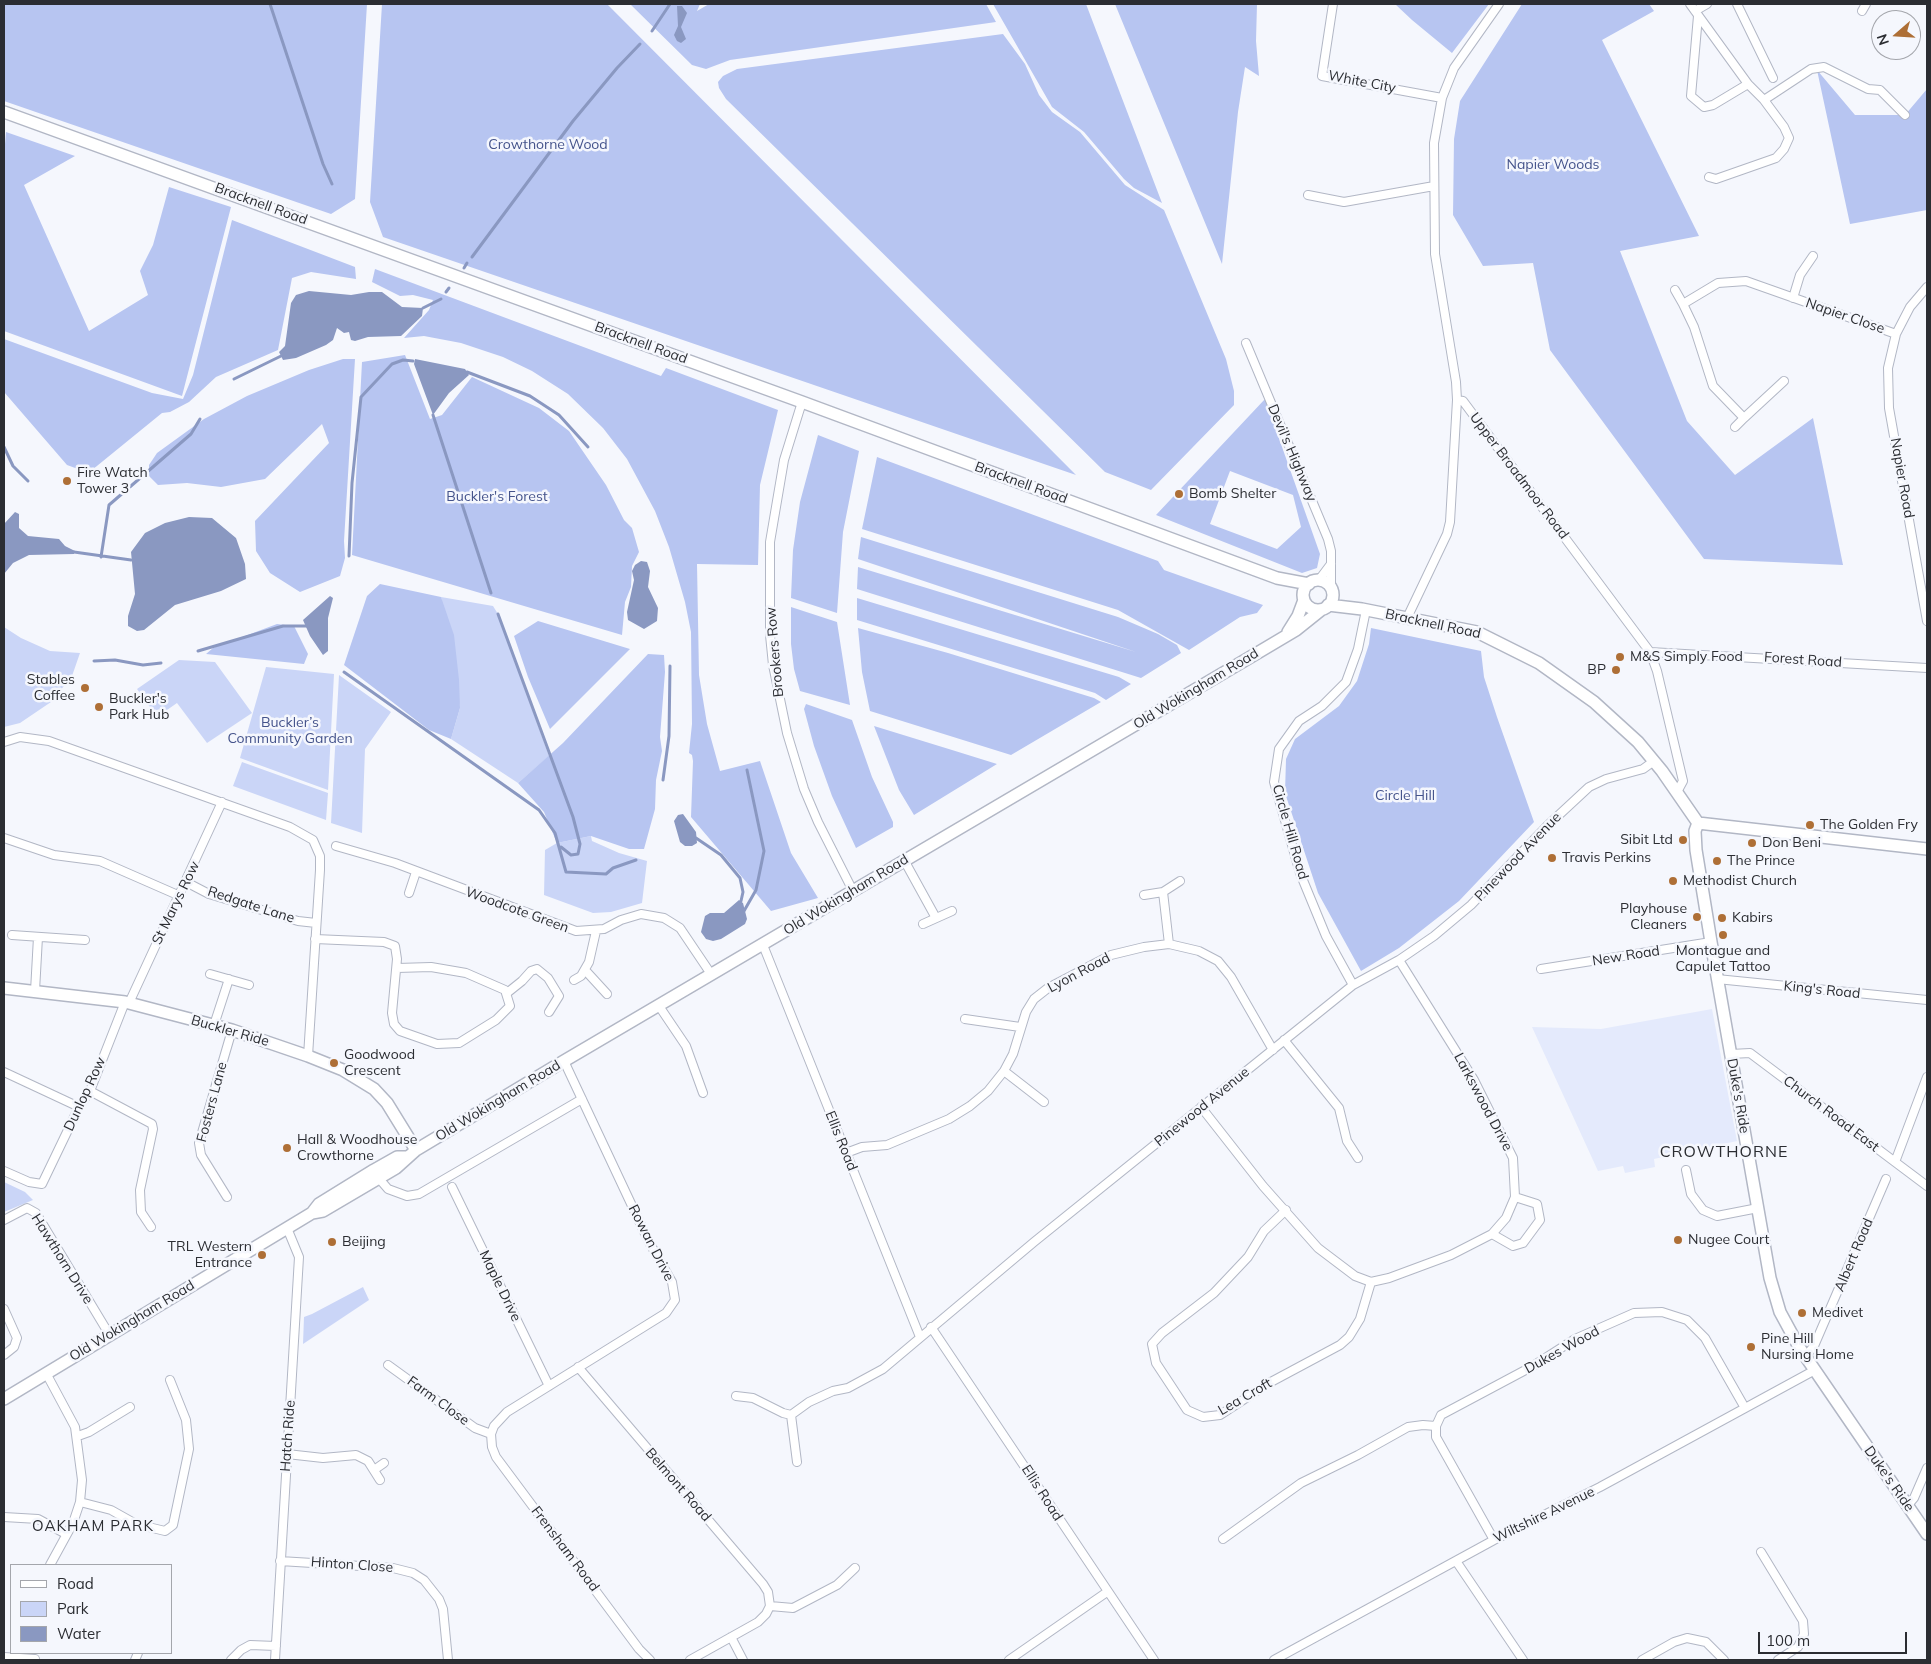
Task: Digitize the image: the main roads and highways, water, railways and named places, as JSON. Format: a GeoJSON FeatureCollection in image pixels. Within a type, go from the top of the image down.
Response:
{"type":"FeatureCollection","features":[{"type":"Feature","properties":{"kind":"main road","name":"Bracknell Road"},"geometry":{"type":"LineString","coordinates":[[4,112],[802,402],[1277,578],[1314,582],[1364,609]]}},
{"type":"Feature","properties":{"kind":"main road","name":"Bracknell Road"},"geometry":{"type":"LineString","coordinates":[[1277,578],[1304,598],[1311,608],[1364,609],[1477,632],[1539,663],[1573,685],[1616,720],[1654,761],[1698,823]]}},
{"type":"Feature","properties":{"kind":"main road","name":"Old Wokingham Road"},"geometry":{"type":"LineString","coordinates":[[1287,634],[1298,616],[1304,598],[1314,582]]}},
{"type":"Feature","properties":{"kind":"main road"},"geometry":{"type":"LineString","coordinates":[[1325,608],[1332,591]]}},
{"type":"Feature","properties":{"kind":"main road","name":"Old Wokingham Road"},"geometry":{"type":"LineString","coordinates":[[4,1399],[312,1213],[319,1204],[376,1174],[397,1157],[406,1156],[763,945],[1303,625],[1325,608]]}},
{"type":"Feature","properties":{"kind":"main road"},"geometry":{"type":"LineString","coordinates":[[1698,823],[1927,849]]}},
{"type":"Feature","properties":{"kind":"main road","name":"Duke's Ride"},"geometry":{"type":"LineString","coordinates":[[1698,823],[1695,831],[1696,850],[1717,979],[1775,1298],[1784,1323],[1805,1357],[1927,1534]]}},
{"type":"Feature","properties":{"kind":"main road","name":"Buckler Ride"},"geometry":{"type":"LineString","coordinates":[[4,988],[127,1003],[232,1030],[308,1056],[343,1070],[374,1089],[387,1103],[416,1150]]}},
{"type":"Feature","properties":{"kind":"water"},"geometry":{"type":"Polygon","coordinates":[[[677,6],[682,6],[687,13],[681,27],[686,39],[681,43],[677,41],[674,35],[678,26],[677,6]]]}},
{"type":"Feature","properties":{"kind":"water"},"geometry":{"type":"Polygon","coordinates":[[[309,291],[351,295],[382,292],[402,307],[423,308],[422,316],[401,336],[368,337],[355,341],[351,340],[349,332],[344,333],[337,328],[333,340],[326,345],[296,358],[283,360],[279,352],[285,346],[291,303],[296,295],[309,291]]]}},
{"type":"Feature","properties":{"kind":"water"},"geometry":{"type":"Polygon","coordinates":[[[415,359],[465,369],[469,375],[449,393],[433,415],[414,364],[415,359]]]}},
{"type":"Feature","properties":{"kind":"water"},"geometry":{"type":"Polygon","coordinates":[[[15,512],[19,514],[19,528],[28,536],[59,539],[65,546],[75,551],[74,554],[29,555],[13,563],[4,574],[4,524],[15,512]]]}},
{"type":"Feature","properties":{"kind":"water"},"geometry":{"type":"Polygon","coordinates":[[[189,517],[212,518],[236,538],[245,564],[246,579],[221,591],[175,605],[144,630],[137,631],[128,626],[128,616],[135,594],[131,552],[145,533],[165,523],[189,517]]]}},
{"type":"Feature","properties":{"kind":"water"},"geometry":{"type":"Polygon","coordinates":[[[641,561],[647,562],[650,571],[648,587],[658,608],[657,621],[644,629],[628,620],[627,612],[634,580],[632,571],[635,565],[641,561]]]}},
{"type":"Feature","properties":{"kind":"water"},"geometry":{"type":"Polygon","coordinates":[[[330,596],[333,598],[328,618],[328,651],[323,655],[310,636],[303,620],[330,596]]]}},
{"type":"Feature","properties":{"kind":"water"},"geometry":{"type":"Polygon","coordinates":[[[683,814],[696,832],[697,843],[692,846],[685,846],[680,842],[674,821],[678,815],[683,814]]]}},
{"type":"Feature","properties":{"kind":"water"},"geometry":{"type":"Polygon","coordinates":[[[739,900],[743,903],[747,919],[745,924],[721,939],[713,941],[706,939],[701,932],[705,916],[710,913],[724,913],[739,900]]]}},
{"type":"Feature","properties":{"kind":"waterway"},"geometry":{"type":"LineString","coordinates":[[270,4],[323,164],[332,184]]}},
{"type":"Feature","properties":{"kind":"waterway"},"geometry":{"type":"LineString","coordinates":[[652,31],[670,4]]}},
{"type":"Feature","properties":{"kind":"waterway"},"geometry":{"type":"LineString","coordinates":[[472,257],[573,121],[617,68],[640,44]]}},
{"type":"Feature","properties":{"kind":"waterway"},"geometry":{"type":"LineString","coordinates":[[464,268],[467,263]]}},
{"type":"Feature","properties":{"kind":"waterway"},"geometry":{"type":"LineString","coordinates":[[446,292],[449,288]]}},
{"type":"Feature","properties":{"kind":"waterway"},"geometry":{"type":"LineString","coordinates":[[423,308],[441,299]]}},
{"type":"Feature","properties":{"kind":"waterway"},"geometry":{"type":"LineString","coordinates":[[234,379],[281,356]]}},
{"type":"Feature","properties":{"kind":"waterway"},"geometry":{"type":"LineString","coordinates":[[349,556],[352,483],[361,397],[392,364],[403,360],[413,361]]}},
{"type":"Feature","properties":{"kind":"waterway"},"geometry":{"type":"LineString","coordinates":[[467,372],[530,396],[559,415],[588,447]]}},
{"type":"Feature","properties":{"kind":"waterway"},"geometry":{"type":"LineString","coordinates":[[433,415],[491,593]]}},
{"type":"Feature","properties":{"kind":"waterway"},"geometry":{"type":"LineString","coordinates":[[101,557],[109,505],[191,434],[200,419]]}},
{"type":"Feature","properties":{"kind":"waterway"},"geometry":{"type":"LineString","coordinates":[[4,447],[13,466],[28,481]]}},
{"type":"Feature","properties":{"kind":"waterway"},"geometry":{"type":"LineString","coordinates":[[74,552],[131,560]]}},
{"type":"Feature","properties":{"kind":"waterway"},"geometry":{"type":"LineString","coordinates":[[498,614],[573,817],[580,844],[578,854],[571,855],[561,847]]}},
{"type":"Feature","properties":{"kind":"waterway"},"geometry":{"type":"LineString","coordinates":[[198,651],[283,626],[308,626]]}},
{"type":"Feature","properties":{"kind":"waterway"},"geometry":{"type":"LineString","coordinates":[[94,661],[115,660],[143,665],[161,663]]}},
{"type":"Feature","properties":{"kind":"waterway"},"geometry":{"type":"LineString","coordinates":[[663,780],[669,736],[670,666]]}},
{"type":"Feature","properties":{"kind":"waterway"},"geometry":{"type":"LineString","coordinates":[[344,672],[539,810],[555,833],[566,872],[606,874],[613,868],[636,860]]}},
{"type":"Feature","properties":{"kind":"waterway"},"geometry":{"type":"LineString","coordinates":[[744,911],[756,890],[764,851],[747,770]]}},
{"type":"Feature","properties":{"kind":"waterway"},"geometry":{"type":"LineString","coordinates":[[696,838],[721,855],[740,878],[743,892],[741,901]]}},
{"type":"Feature","properties":{"kind":"place","name":"Fire Watch Tower 3"},"geometry":{"type":"Point","coordinates":[67,481]}},
{"type":"Feature","properties":{"kind":"place","name":"Bomb Shelter"},"geometry":{"type":"Point","coordinates":[1179,494]}},
{"type":"Feature","properties":{"kind":"place","name":"M&S Simply Food"},"geometry":{"type":"Point","coordinates":[1620,657]}},
{"type":"Feature","properties":{"kind":"place","name":"BP"},"geometry":{"type":"Point","coordinates":[1616,670]}},
{"type":"Feature","properties":{"kind":"place","name":"Stables Coffee"},"geometry":{"type":"Point","coordinates":[85,688]}},
{"type":"Feature","properties":{"kind":"place","name":"Buckler's Park Hub"},"geometry":{"type":"Point","coordinates":[99,707]}},
{"type":"Feature","properties":{"kind":"place","name":"The Golden Fry"},"geometry":{"type":"Point","coordinates":[1810,825]}},
{"type":"Feature","properties":{"kind":"place","name":"Sibit Ltd"},"geometry":{"type":"Point","coordinates":[1683,840]}},
{"type":"Feature","properties":{"kind":"place","name":"Don Beni"},"geometry":{"type":"Point","coordinates":[1752,843]}},
{"type":"Feature","properties":{"kind":"place","name":"Travis Perkins"},"geometry":{"type":"Point","coordinates":[1552,858]}},
{"type":"Feature","properties":{"kind":"place","name":"The Prince"},"geometry":{"type":"Point","coordinates":[1717,861]}},
{"type":"Feature","properties":{"kind":"place","name":"Methodist Church"},"geometry":{"type":"Point","coordinates":[1673,881]}},
{"type":"Feature","properties":{"kind":"place","name":"Playhouse Cleaners"},"geometry":{"type":"Point","coordinates":[1697,917]}},
{"type":"Feature","properties":{"kind":"place","name":"Kabirs"},"geometry":{"type":"Point","coordinates":[1722,918]}},
{"type":"Feature","properties":{"kind":"place","name":"Montague and Capulet Tattoo"},"geometry":{"type":"Point","coordinates":[1723,935]}},
{"type":"Feature","properties":{"kind":"place","name":"Goodwood Crescent"},"geometry":{"type":"Point","coordinates":[334,1063]}},
{"type":"Feature","properties":{"kind":"place","name":"Hall & Woodhouse Crowthorne"},"geometry":{"type":"Point","coordinates":[287,1148]}},
{"type":"Feature","properties":{"kind":"place","name":"Nugee Court"},"geometry":{"type":"Point","coordinates":[1678,1240]}},
{"type":"Feature","properties":{"kind":"place","name":"Beijing"},"geometry":{"type":"Point","coordinates":[332,1242]}},
{"type":"Feature","properties":{"kind":"place","name":"TRL Western Entrance"},"geometry":{"type":"Point","coordinates":[262,1255]}},
{"type":"Feature","properties":{"kind":"place","name":"Medivet"},"geometry":{"type":"Point","coordinates":[1802,1313]}},
{"type":"Feature","properties":{"kind":"place","name":"Pine Hill Nursing Home"},"geometry":{"type":"Point","coordinates":[1751,1347]}},
{"type":"Feature","properties":{"kind":"district","name":"CROWTHORNE"},"geometry":{"type":"Point","coordinates":[1724,1152]}},
{"type":"Feature","properties":{"kind":"district","name":"OAKHAM PARK"},"geometry":{"type":"Point","coordinates":[93,1526]}},
{"type":"Feature","properties":{"kind":"park label","name":"Crowthorne Wood"},"geometry":{"type":"Point","coordinates":[548,145]}},
{"type":"Feature","properties":{"kind":"park label","name":"Napier Woods"},"geometry":{"type":"Point","coordinates":[1553,165]}},
{"type":"Feature","properties":{"kind":"park label","name":"Buckler's Forest"},"geometry":{"type":"Point","coordinates":[497,497]}},
{"type":"Feature","properties":{"kind":"park label","name":"Buckler’s Community Garden"},"geometry":{"type":"Point","coordinates":[290,732]}},
{"type":"Feature","properties":{"kind":"park label","name":"Circle Hill"},"geometry":{"type":"Point","coordinates":[1405,796]}}]}
